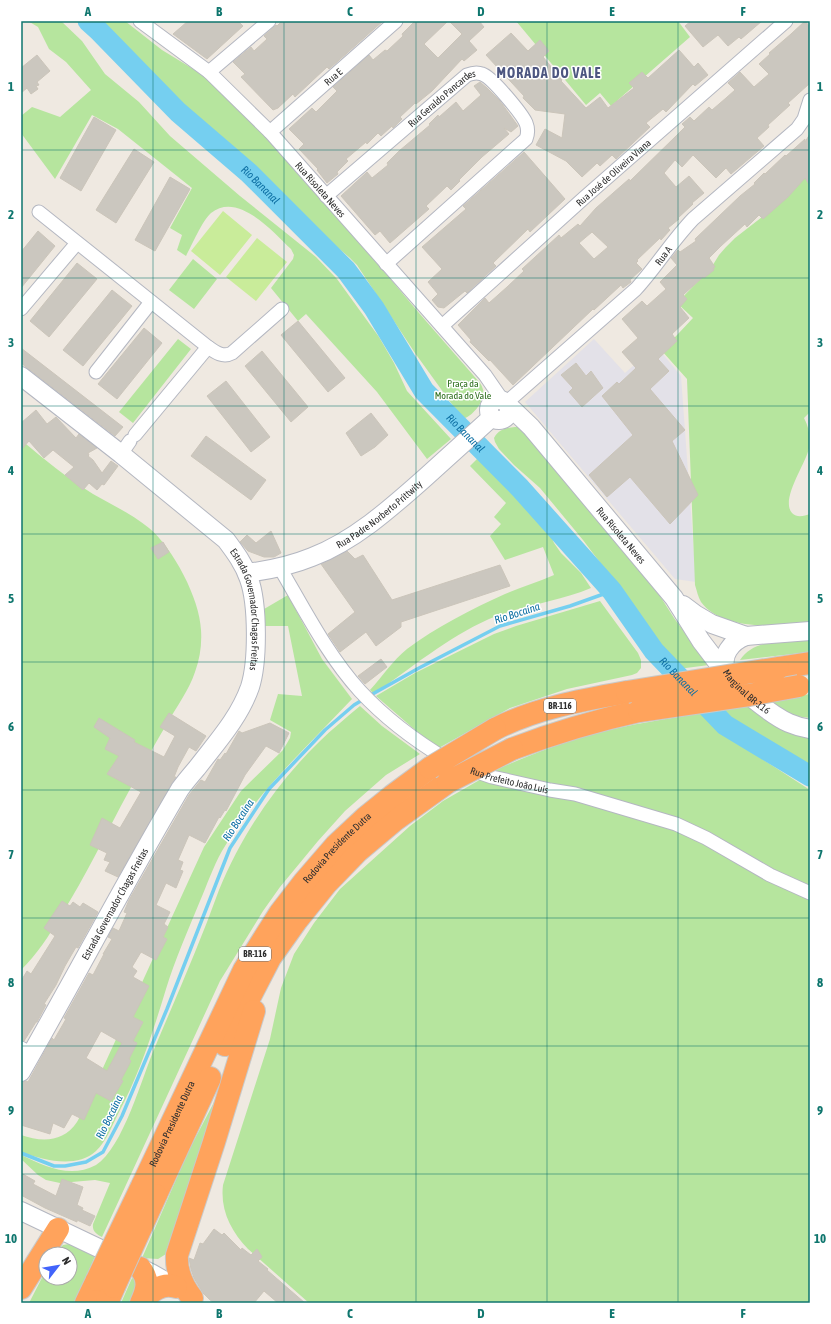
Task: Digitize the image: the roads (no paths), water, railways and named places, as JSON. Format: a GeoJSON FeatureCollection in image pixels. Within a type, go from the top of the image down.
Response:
{"type":"FeatureCollection","features":[{"type":"Feature","properties":{"kind":"highway","name":"Rodovia Presidente Dutra"},"geometry":{"type":"LineString","coordinates":[[86,1303],[106,1290],[244,970],[280,914],[304,882],[336,845],[366,817],[430,768],[508,722],[585,699],[810,663]]}},
{"type":"Feature","properties":{"kind":"highway","name":"Rodovia Presidente Dutra"},"geometry":{"type":"LineString","coordinates":[[149,1191],[270,958],[297,920],[326,884],[358,851],[395,820],[448,782],[512,749],[551,734],[592,722],[639,711],[749,695],[804,685]]}},
{"type":"Feature","properties":{"kind":"highway"},"geometry":{"type":"LineString","coordinates":[[141,1303],[147,1284],[145,1270],[160,1274],[170,1271],[174,1266],[214,1142],[270,958]]}},
{"type":"Feature","properties":{"kind":"highway"},"geometry":{"type":"LineString","coordinates":[[21,1288],[58,1229]]}},
{"type":"Feature","properties":{"kind":"highway"},"geometry":{"type":"LineString","coordinates":[[177,1255],[179,1276],[189,1296]]}},
{"type":"Feature","properties":{"kind":"highway"},"geometry":{"type":"LineString","coordinates":[[141,1303],[157,1288],[170,1285],[189,1296]]}},
{"type":"Feature","properties":{"kind":"main road","name":"Estrada Governador Chagas Freitas"},"geometry":{"type":"LineString","coordinates":[[21,376],[129,444],[226,540],[237,555],[247,573],[253,596],[256,643],[250,686],[231,724],[181,787],[26,1051],[21,1072]]}},
{"type":"Feature","properties":{"kind":"main road","name":"Rua Risoleta Neves"},"geometry":{"type":"LineString","coordinates":[[499,410],[531,427],[674,598],[701,641],[717,662],[727,672]]}},
{"type":"Feature","properties":{"kind":"main road","name":"Rua Padre Norberto Prittwity"},"geometry":{"type":"LineString","coordinates":[[247,573],[280,568],[312,557],[349,538],[389,508],[499,410]]}},
{"type":"Feature","properties":{"kind":"main road"},"geometry":{"type":"LineString","coordinates":[[674,598],[694,614],[708,622],[731,632],[746,636],[810,631]]}},
{"type":"Feature","properties":{"kind":"main road","name":"Marginal BR-116"},"geometry":{"type":"LineString","coordinates":[[746,636],[736,641],[728,650],[725,662],[727,672],[745,692],[772,713],[789,723],[810,729]]}},
{"type":"Feature","properties":{"kind":"main road"},"geometry":{"type":"LineString","coordinates":[[21,1211],[145,1270],[189,1296]]}},
{"type":"Feature","properties":{"kind":"street","name":"Rua Risoleta Neves"},"geometry":{"type":"LineString","coordinates":[[140,21],[209,72],[270,132],[485,375],[499,410]]}},
{"type":"Feature","properties":{"kind":"street"},"geometry":{"type":"LineString","coordinates":[[209,72],[268,21]]}},
{"type":"Feature","properties":{"kind":"street","name":"Rua E"},"geometry":{"type":"LineString","coordinates":[[270,132],[396,21]]}},
{"type":"Feature","properties":{"kind":"street","name":"Rua José de Oliveira Viana"},"geometry":{"type":"LineString","coordinates":[[442,326],[585,197],[786,21]]}},
{"type":"Feature","properties":{"kind":"street","name":"Rua Geraldo Pancardes"},"geometry":{"type":"LineString","coordinates":[[326,196],[467,75],[477,73],[485,76],[509,100],[526,124],[528,134],[526,139],[386,264]]}},
{"type":"Feature","properties":{"kind":"street","name":"Rua A"},"geometry":{"type":"LineString","coordinates":[[499,410],[636,289],[649,275],[682,230],[693,219],[797,129],[804,119],[810,100]]}},
{"type":"Feature","properties":{"kind":"street"},"geometry":{"type":"LineString","coordinates":[[38,212],[208,347],[222,355],[230,354],[282,309]]}},
{"type":"Feature","properties":{"kind":"street"},"geometry":{"type":"LineString","coordinates":[[21,309],[77,243]]}},
{"type":"Feature","properties":{"kind":"street"},"geometry":{"type":"LineString","coordinates":[[96,372],[151,302]]}},
{"type":"Feature","properties":{"kind":"street"},"geometry":{"type":"LineString","coordinates":[[129,444],[208,347]]}},
{"type":"Feature","properties":{"kind":"street","name":"Rua Prefeito João Luís"},"geometry":{"type":"LineString","coordinates":[[280,568],[328,649],[359,690],[377,708],[426,747],[456,765],[492,777],[575,794],[676,824],[706,838],[770,876],[810,893]]}},
{"type":"Feature","properties":{"kind":"waterway","name":"Rio Bananal"},"geometry":{"type":"LineString","coordinates":[[88,21],[178,112],[249,173],[346,270],[374,308],[424,391],[520,488],[612,591],[654,651],[725,725],[810,776]]}},
{"type":"Feature","properties":{"kind":"waterway","name":"Rio Bocaína"},"geometry":{"type":"LineString","coordinates":[[369,696],[500,626],[570,606],[612,591]]}},
{"type":"Feature","properties":{"kind":"waterway","name":"Rio Bocaína"},"geometry":{"type":"LineString","coordinates":[[21,1153],[54,1166],[65,1166],[86,1162],[103,1152],[122,1116],[167,1009],[230,848],[269,789],[325,730],[354,705],[364,699]]}},
{"type":"Feature","properties":{"kind":"district","name":"MORADA DO VALE"},"geometry":{"type":"Point","coordinates":[549,73]}},
{"type":"Feature","properties":{"kind":"park label","name":"Praça da Morada do Vale"},"geometry":{"type":"Point","coordinates":[463,388]}}]}
